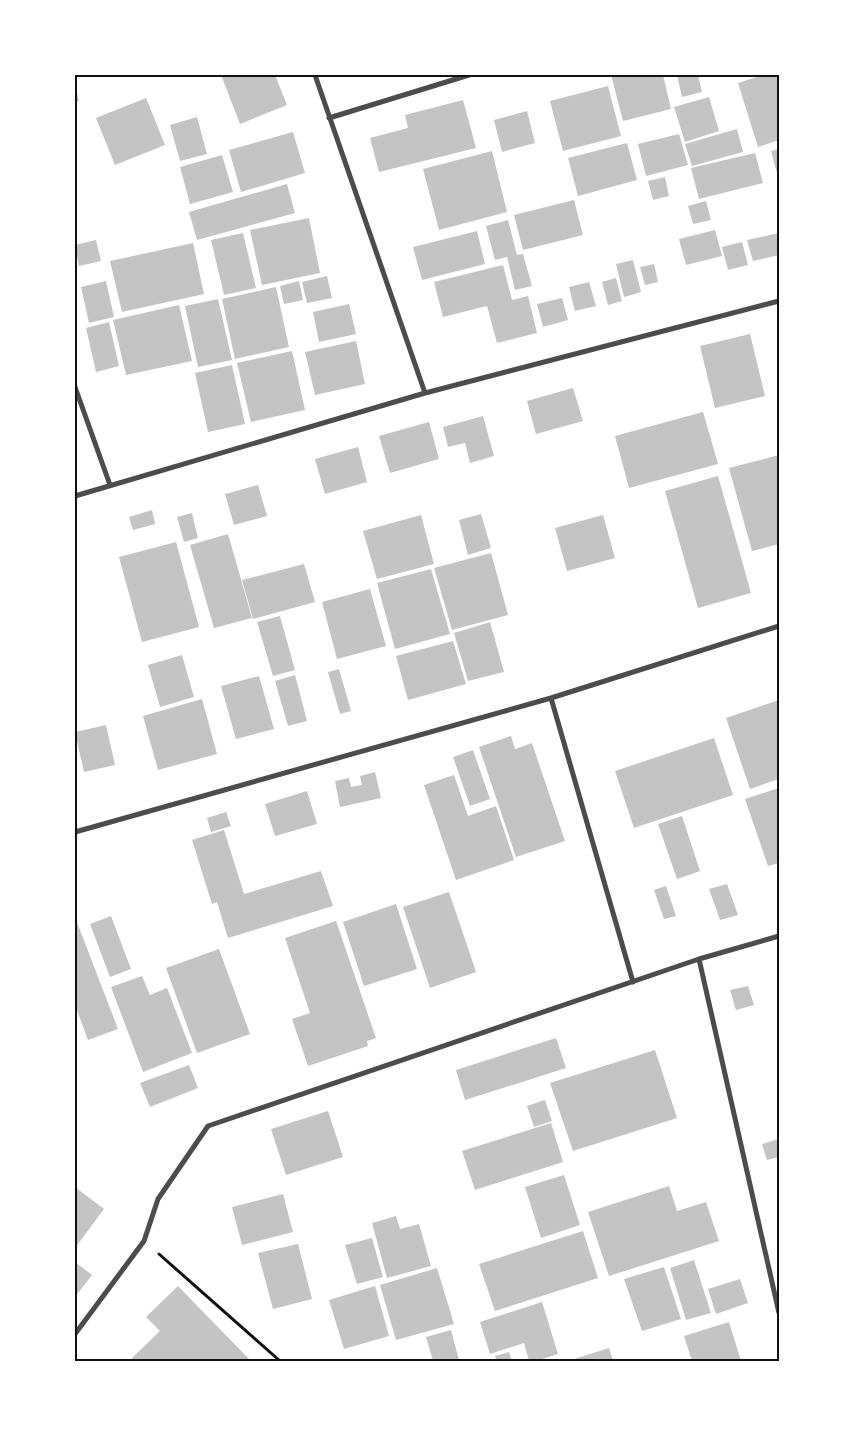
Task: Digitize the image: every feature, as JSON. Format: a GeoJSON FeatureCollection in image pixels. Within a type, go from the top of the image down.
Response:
{"type":"FeatureCollection","features":[{"type":"Feature","properties":{"kind":"street"},"geometry":{"type":"LineString","coordinates":[[315,75],[425,392]]}},
{"type":"Feature","properties":{"kind":"street"},"geometry":{"type":"LineString","coordinates":[[329,118],[469,75]]}},
{"type":"Feature","properties":{"kind":"street"},"geometry":{"type":"LineString","coordinates":[[75,496],[425,392],[779,301]]}},
{"type":"Feature","properties":{"kind":"street"},"geometry":{"type":"LineString","coordinates":[[75,387],[110,485]]}},
{"type":"Feature","properties":{"kind":"street"},"geometry":{"type":"LineString","coordinates":[[75,832],[551,698],[779,626]]}},
{"type":"Feature","properties":{"kind":"street"},"geometry":{"type":"LineString","coordinates":[[551,698],[633,982]]}},
{"type":"Feature","properties":{"kind":"street"},"geometry":{"type":"LineString","coordinates":[[75,1334],[144,1242],[158,1199],[208,1126],[699,959],[779,936]]}},
{"type":"Feature","properties":{"kind":"street"},"geometry":{"type":"LineString","coordinates":[[699,959],[779,1313]]}},
{"type":"Feature","properties":{"kind":"path"},"geometry":{"type":"LineString","coordinates":[[144,1242],[280,1361]]}},
{"type":"Feature","properties":{"kind":"building"},"geometry":{"type":"Polygon","coordinates":[[[221,75],[275,75],[287,105],[240,124],[221,75]]]}},
{"type":"Feature","properties":{"kind":"building"},"geometry":{"type":"Polygon","coordinates":[[[611,75],[663,75],[671,109],[623,121],[611,75]]]}},
{"type":"Feature","properties":{"kind":"building"},"geometry":{"type":"Polygon","coordinates":[[[677,75],[698,75],[702,92],[682,97],[677,75]]]}},
{"type":"Feature","properties":{"kind":"building"},"geometry":{"type":"Polygon","coordinates":[[[763,75],[779,75],[779,140],[758,147],[738,83],[763,75]]]}},
{"type":"Feature","properties":{"kind":"building"},"geometry":{"type":"Polygon","coordinates":[[[75,85],[79,101],[75,102],[75,85]]]}},
{"type":"Feature","properties":{"kind":"building"},"geometry":{"type":"Polygon","coordinates":[[[608,86],[621,136],[563,151],[550,101],[608,86]]]}},
{"type":"Feature","properties":{"kind":"building"},"geometry":{"type":"Polygon","coordinates":[[[709,97],[719,131],[685,142],[674,107],[709,97]]]}},
{"type":"Feature","properties":{"kind":"building"},"geometry":{"type":"Polygon","coordinates":[[[146,98],[165,145],[115,165],[96,118],[146,98]]]}},
{"type":"Feature","properties":{"kind":"building"},"geometry":{"type":"Polygon","coordinates":[[[463,100],[476,148],[379,172],[370,138],[408,128],[405,115],[463,100]]]}},
{"type":"Feature","properties":{"kind":"building"},"geometry":{"type":"Polygon","coordinates":[[[527,111],[535,143],[502,152],[494,120],[527,111]]]}},
{"type":"Feature","properties":{"kind":"building"},"geometry":{"type":"Polygon","coordinates":[[[197,117],[207,154],[180,161],[170,125],[197,117]]]}},
{"type":"Feature","properties":{"kind":"building"},"geometry":{"type":"Polygon","coordinates":[[[737,129],[743,152],[692,166],[685,144],[737,129]]]}},
{"type":"Feature","properties":{"kind":"building"},"geometry":{"type":"Polygon","coordinates":[[[293,132],[305,173],[241,192],[229,150],[293,132]]]}},
{"type":"Feature","properties":{"kind":"building"},"geometry":{"type":"Polygon","coordinates":[[[679,134],[688,165],[646,176],[638,144],[679,134]]]}},
{"type":"Feature","properties":{"kind":"building"},"geometry":{"type":"Polygon","coordinates":[[[627,143],[637,180],[578,196],[568,158],[627,143]]]}},
{"type":"Feature","properties":{"kind":"building"},"geometry":{"type":"Polygon","coordinates":[[[779,149],[779,173],[777,173],[771,151],[779,149]]]}},
{"type":"Feature","properties":{"kind":"building"},"geometry":{"type":"Polygon","coordinates":[[[492,151],[507,212],[439,230],[423,169],[492,151]]]}},
{"type":"Feature","properties":{"kind":"building"},"geometry":{"type":"Polygon","coordinates":[[[755,153],[763,183],[699,199],[691,168],[755,153]]]}},
{"type":"Feature","properties":{"kind":"building"},"geometry":{"type":"Polygon","coordinates":[[[222,155],[233,192],[190,204],[180,167],[222,155]]]}},
{"type":"Feature","properties":{"kind":"building"},"geometry":{"type":"Polygon","coordinates":[[[665,177],[669,196],[653,200],[648,181],[665,177]]]}},
{"type":"Feature","properties":{"kind":"building"},"geometry":{"type":"Polygon","coordinates":[[[287,184],[295,213],[197,240],[189,212],[287,184]]]}},
{"type":"Feature","properties":{"kind":"building"},"geometry":{"type":"Polygon","coordinates":[[[574,200],[583,235],[523,250],[514,215],[574,200]]]}},
{"type":"Feature","properties":{"kind":"building"},"geometry":{"type":"Polygon","coordinates":[[[706,201],[711,220],[693,224],[688,206],[706,201]]]}},
{"type":"Feature","properties":{"kind":"building"},"geometry":{"type":"Polygon","coordinates":[[[309,218],[320,273],[262,285],[250,230],[309,218]]]}},
{"type":"Feature","properties":{"kind":"building"},"geometry":{"type":"Polygon","coordinates":[[[508,220],[517,255],[523,254],[532,286],[515,290],[507,257],[495,260],[486,226],[508,220]]]}},
{"type":"Feature","properties":{"kind":"building"},"geometry":{"type":"Polygon","coordinates":[[[715,230],[722,256],[686,265],[679,239],[715,230]]]}},
{"type":"Feature","properties":{"kind":"building"},"geometry":{"type":"Polygon","coordinates":[[[477,231],[485,264],[422,280],[413,247],[477,231]]]}},
{"type":"Feature","properties":{"kind":"building"},"geometry":{"type":"Polygon","coordinates":[[[243,233],[256,288],[224,295],[211,240],[243,233]]]}},
{"type":"Feature","properties":{"kind":"building"},"geometry":{"type":"Polygon","coordinates":[[[779,233],[779,255],[753,261],[747,240],[779,233]]]}},
{"type":"Feature","properties":{"kind":"building"},"geometry":{"type":"Polygon","coordinates":[[[96,240],[101,261],[79,266],[75,245],[96,240]]]}},
{"type":"Feature","properties":{"kind":"building"},"geometry":{"type":"Polygon","coordinates":[[[742,242],[748,265],[728,270],[722,247],[742,242]]]}},
{"type":"Feature","properties":{"kind":"building"},"geometry":{"type":"Polygon","coordinates":[[[193,243],[204,294],[122,312],[110,261],[193,243]]]}},
{"type":"Feature","properties":{"kind":"building"},"geometry":{"type":"Polygon","coordinates":[[[633,260],[641,292],[624,297],[616,264],[633,260]]]}},
{"type":"Feature","properties":{"kind":"building"},"geometry":{"type":"Polygon","coordinates":[[[654,264],[658,282],[645,285],[640,267],[654,264]]]}},
{"type":"Feature","properties":{"kind":"building"},"geometry":{"type":"Polygon","coordinates":[[[503,265],[512,300],[528,296],[537,333],[497,343],[487,306],[443,317],[434,282],[503,265]]]}},
{"type":"Feature","properties":{"kind":"building"},"geometry":{"type":"Polygon","coordinates":[[[327,276],[332,298],[307,303],[302,282],[327,276]]]}},
{"type":"Feature","properties":{"kind":"building"},"geometry":{"type":"Polygon","coordinates":[[[616,278],[622,301],[608,305],[602,282],[616,278]]]}},
{"type":"Feature","properties":{"kind":"building"},"geometry":{"type":"Polygon","coordinates":[[[106,281],[114,317],[89,323],[81,287],[106,281]]]}},
{"type":"Feature","properties":{"kind":"building"},"geometry":{"type":"Polygon","coordinates":[[[299,281],[303,300],[284,304],[280,286],[299,281]]]}},
{"type":"Feature","properties":{"kind":"building"},"geometry":{"type":"Polygon","coordinates":[[[589,282],[596,306],[575,311],[569,287],[589,282]]]}},
{"type":"Feature","properties":{"kind":"building"},"geometry":{"type":"Polygon","coordinates":[[[276,287],[289,347],[235,359],[222,299],[276,287]]]}},
{"type":"Feature","properties":{"kind":"building"},"geometry":{"type":"Polygon","coordinates":[[[562,298],[568,320],[543,327],[537,304],[562,298]]]}},
{"type":"Feature","properties":{"kind":"building"},"geometry":{"type":"Polygon","coordinates":[[[218,299],[232,360],[198,367],[185,306],[218,299]]]}},
{"type":"Feature","properties":{"kind":"building"},"geometry":{"type":"Polygon","coordinates":[[[349,304],[356,334],[319,342],[313,312],[349,304]]]}},
{"type":"Feature","properties":{"kind":"building"},"geometry":{"type":"Polygon","coordinates":[[[179,305],[192,361],[126,375],[113,320],[179,305]]]}},
{"type":"Feature","properties":{"kind":"building"},"geometry":{"type":"Polygon","coordinates":[[[109,322],[119,366],[96,372],[86,328],[109,322]]]}},
{"type":"Feature","properties":{"kind":"building"},"geometry":{"type":"Polygon","coordinates":[[[750,334],[765,396],[715,408],[700,346],[750,334]]]}},
{"type":"Feature","properties":{"kind":"building"},"geometry":{"type":"Polygon","coordinates":[[[356,341],[365,384],[315,395],[305,352],[356,341]]]}},
{"type":"Feature","properties":{"kind":"building"},"geometry":{"type":"Polygon","coordinates":[[[292,351],[305,410],[251,422],[237,363],[292,351]]]}},
{"type":"Feature","properties":{"kind":"building"},"geometry":{"type":"Polygon","coordinates":[[[232,365],[245,424],[208,432],[195,373],[232,365]]]}},
{"type":"Feature","properties":{"kind":"building"},"geometry":{"type":"Polygon","coordinates":[[[573,388],[583,421],[536,434],[527,401],[573,388]]]}},
{"type":"Feature","properties":{"kind":"building"},"geometry":{"type":"Polygon","coordinates":[[[703,412],[718,464],[629,488],[615,436],[703,412]]]}},
{"type":"Feature","properties":{"kind":"building"},"geometry":{"type":"Polygon","coordinates":[[[483,416],[494,456],[470,463],[465,443],[448,447],[443,427],[483,416]]]}},
{"type":"Feature","properties":{"kind":"building"},"geometry":{"type":"Polygon","coordinates":[[[429,422],[439,459],[390,473],[379,436],[429,422]]]}},
{"type":"Feature","properties":{"kind":"building"},"geometry":{"type":"Polygon","coordinates":[[[358,447],[367,482],[325,494],[315,459],[358,447]]]}},
{"type":"Feature","properties":{"kind":"building"},"geometry":{"type":"Polygon","coordinates":[[[779,455],[779,544],[752,551],[729,468],[779,455]]]}},
{"type":"Feature","properties":{"kind":"building"},"geometry":{"type":"Polygon","coordinates":[[[718,476],[751,593],[698,608],[665,491],[718,476]]]}},
{"type":"Feature","properties":{"kind":"building"},"geometry":{"type":"Polygon","coordinates":[[[258,485],[267,516],[234,525],[225,494],[258,485]]]}},
{"type":"Feature","properties":{"kind":"building"},"geometry":{"type":"Polygon","coordinates":[[[152,510],[155,524],[133,530],[129,517],[152,510]]]}},
{"type":"Feature","properties":{"kind":"building"},"geometry":{"type":"Polygon","coordinates":[[[192,513],[198,538],[184,542],[177,517],[192,513]]]}},
{"type":"Feature","properties":{"kind":"building"},"geometry":{"type":"Polygon","coordinates":[[[481,514],[491,548],[468,555],[459,520],[481,514]]]}},
{"type":"Feature","properties":{"kind":"building"},"geometry":{"type":"Polygon","coordinates":[[[421,515],[434,564],[377,579],[363,531],[421,515]]]}},
{"type":"Feature","properties":{"kind":"building"},"geometry":{"type":"Polygon","coordinates":[[[603,515],[615,558],[567,571],[555,528],[603,515]]]}},
{"type":"Feature","properties":{"kind":"building"},"geometry":{"type":"Polygon","coordinates":[[[228,534],[252,618],[214,628],[190,545],[228,534]]]}},
{"type":"Feature","properties":{"kind":"building"},"geometry":{"type":"Polygon","coordinates":[[[176,542],[199,627],[142,642],[119,557],[176,542]]]}},
{"type":"Feature","properties":{"kind":"building"},"geometry":{"type":"Polygon","coordinates":[[[491,553],[508,615],[452,630],[434,568],[491,553]]]}},
{"type":"Feature","properties":{"kind":"building"},"geometry":{"type":"Polygon","coordinates":[[[304,564],[315,602],[253,619],[242,580],[304,564]]]}},
{"type":"Feature","properties":{"kind":"building"},"geometry":{"type":"Polygon","coordinates":[[[431,569],[450,634],[395,649],[377,583],[431,569]]]}},
{"type":"Feature","properties":{"kind":"building"},"geometry":{"type":"Polygon","coordinates":[[[370,589],[386,646],[337,659],[322,602],[370,589]]]}},
{"type":"Feature","properties":{"kind":"building"},"geometry":{"type":"Polygon","coordinates":[[[280,616],[295,670],[273,676],[257,622],[280,616]]]}},
{"type":"Feature","properties":{"kind":"building"},"geometry":{"type":"Polygon","coordinates":[[[490,622],[504,672],[468,681],[454,633],[490,622]]]}},
{"type":"Feature","properties":{"kind":"building"},"geometry":{"type":"Polygon","coordinates":[[[453,641],[466,684],[408,700],[396,656],[453,641]]]}},
{"type":"Feature","properties":{"kind":"building"},"geometry":{"type":"Polygon","coordinates":[[[182,655],[194,697],[160,707],[148,665],[182,655]]]}},
{"type":"Feature","properties":{"kind":"building"},"geometry":{"type":"Polygon","coordinates":[[[339,669],[351,711],[340,714],[328,672],[339,669]]]}},
{"type":"Feature","properties":{"kind":"building"},"geometry":{"type":"Polygon","coordinates":[[[295,675],[307,721],[288,726],[275,681],[295,675]]]}},
{"type":"Feature","properties":{"kind":"building"},"geometry":{"type":"Polygon","coordinates":[[[259,676],[274,729],[236,739],[221,686],[259,676]]]}},
{"type":"Feature","properties":{"kind":"building"},"geometry":{"type":"Polygon","coordinates":[[[202,699],[217,754],[158,770],[143,716],[202,699]]]}},
{"type":"Feature","properties":{"kind":"building"},"geometry":{"type":"Polygon","coordinates":[[[779,700],[779,779],[750,789],[726,718],[779,700]]]}},
{"type":"Feature","properties":{"kind":"building"},"geometry":{"type":"Polygon","coordinates":[[[106,725],[115,765],[84,772],[75,732],[106,725]]]}},
{"type":"Feature","properties":{"kind":"building"},"geometry":{"type":"Polygon","coordinates":[[[511,736],[515,749],[532,743],[565,841],[516,857],[479,747],[511,736]]]}},
{"type":"Feature","properties":{"kind":"building"},"geometry":{"type":"Polygon","coordinates":[[[714,738],[733,795],[634,828],[615,771],[714,738]]]}},
{"type":"Feature","properties":{"kind":"building"},"geometry":{"type":"Polygon","coordinates":[[[473,750],[490,799],[470,806],[453,757],[473,750]]]}},
{"type":"Feature","properties":{"kind":"building"},"geometry":{"type":"Polygon","coordinates":[[[375,772],[381,798],[340,807],[335,781],[349,778],[351,787],[362,785],[360,776],[375,772]]]}},
{"type":"Feature","properties":{"kind":"building"},"geometry":{"type":"Polygon","coordinates":[[[454,775],[468,816],[496,806],[514,860],[456,880],[424,785],[454,775]]]}},
{"type":"Feature","properties":{"kind":"building"},"geometry":{"type":"Polygon","coordinates":[[[779,788],[779,863],[768,866],[745,799],[779,788]]]}},
{"type":"Feature","properties":{"kind":"building"},"geometry":{"type":"Polygon","coordinates":[[[307,791],[317,824],[275,836],[265,804],[307,791]]]}},
{"type":"Feature","properties":{"kind":"building"},"geometry":{"type":"Polygon","coordinates":[[[226,812],[231,826],[211,832],[207,818],[226,812]]]}},
{"type":"Feature","properties":{"kind":"building"},"geometry":{"type":"Polygon","coordinates":[[[682,816],[700,871],[677,879],[658,824],[682,816]]]}},
{"type":"Feature","properties":{"kind":"building"},"geometry":{"type":"Polygon","coordinates":[[[224,830],[244,894],[321,871],[333,906],[228,938],[217,902],[212,904],[192,840],[224,830]]]}},
{"type":"Feature","properties":{"kind":"building"},"geometry":{"type":"Polygon","coordinates":[[[727,884],[738,915],[720,920],[709,889],[727,884]]]}},
{"type":"Feature","properties":{"kind":"building"},"geometry":{"type":"Polygon","coordinates":[[[666,886],[676,916],[664,919],[654,890],[666,886]]]}},
{"type":"Feature","properties":{"kind":"building"},"geometry":{"type":"Polygon","coordinates":[[[449,892],[476,972],[430,988],[403,907],[449,892]]]}},
{"type":"Feature","properties":{"kind":"building"},"geometry":{"type":"Polygon","coordinates":[[[396,904],[417,969],[364,986],[343,922],[396,904]]]}},
{"type":"Feature","properties":{"kind":"building"},"geometry":{"type":"Polygon","coordinates":[[[111,916],[131,969],[110,977],[90,924],[111,916]]]}},
{"type":"Feature","properties":{"kind":"building"},"geometry":{"type":"Polygon","coordinates":[[[75,917],[118,1029],[88,1040],[75,1005],[75,917]]]}},
{"type":"Feature","properties":{"kind":"building"},"geometry":{"type":"Polygon","coordinates":[[[336,921],[376,1038],[367,1041],[368,1046],[308,1066],[292,1019],[310,1013],[285,938],[336,921]]]}},
{"type":"Feature","properties":{"kind":"building"},"geometry":{"type":"Polygon","coordinates":[[[219,949],[250,1034],[197,1053],[166,968],[219,949]]]}},
{"type":"Feature","properties":{"kind":"building"},"geometry":{"type":"Polygon","coordinates":[[[142,976],[150,995],[167,988],[192,1053],[143,1072],[111,987],[142,976]]]}},
{"type":"Feature","properties":{"kind":"building"},"geometry":{"type":"Polygon","coordinates":[[[748,986],[754,1005],[736,1010],[730,990],[748,986]]]}},
{"type":"Feature","properties":{"kind":"building"},"geometry":{"type":"Polygon","coordinates":[[[556,1038],[566,1068],[465,1100],[456,1070],[556,1038]]]}},
{"type":"Feature","properties":{"kind":"building"},"geometry":{"type":"Polygon","coordinates":[[[655,1050],[677,1118],[573,1151],[550,1083],[655,1050]]]}},
{"type":"Feature","properties":{"kind":"building"},"geometry":{"type":"Polygon","coordinates":[[[189,1065],[198,1088],[150,1107],[140,1083],[189,1065]]]}},
{"type":"Feature","properties":{"kind":"building"},"geometry":{"type":"Polygon","coordinates":[[[545,1100],[552,1121],[534,1127],[527,1106],[545,1100]]]}},
{"type":"Feature","properties":{"kind":"building"},"geometry":{"type":"Polygon","coordinates":[[[328,1111],[343,1157],[286,1175],[271,1129],[328,1111]]]}},
{"type":"Feature","properties":{"kind":"building"},"geometry":{"type":"Polygon","coordinates":[[[551,1123],[563,1162],[475,1190],[462,1151],[551,1123]]]}},
{"type":"Feature","properties":{"kind":"building"},"geometry":{"type":"Polygon","coordinates":[[[779,1139],[779,1157],[767,1160],[762,1144],[779,1139]]]}},
{"type":"Feature","properties":{"kind":"building"},"geometry":{"type":"Polygon","coordinates":[[[564,1175],[580,1225],[541,1238],[525,1187],[564,1175]]]}},
{"type":"Feature","properties":{"kind":"building"},"geometry":{"type":"Polygon","coordinates":[[[669,1186],[677,1211],[706,1202],[719,1241],[609,1276],[588,1212],[669,1186]]]}},
{"type":"Feature","properties":{"kind":"building"},"geometry":{"type":"Polygon","coordinates":[[[75,1187],[104,1209],[75,1248],[75,1187]]]}},
{"type":"Feature","properties":{"kind":"building"},"geometry":{"type":"Polygon","coordinates":[[[283,1194],[293,1232],[242,1245],[232,1207],[283,1194]]]}},
{"type":"Feature","properties":{"kind":"building"},"geometry":{"type":"Polygon","coordinates":[[[396,1216],[400,1229],[419,1224],[431,1266],[387,1278],[372,1223],[396,1216]]]}},
{"type":"Feature","properties":{"kind":"building"},"geometry":{"type":"Polygon","coordinates":[[[583,1231],[598,1278],[495,1311],[479,1264],[583,1231]]]}},
{"type":"Feature","properties":{"kind":"building"},"geometry":{"type":"Polygon","coordinates":[[[372,1238],[383,1277],[357,1284],[345,1245],[372,1238]]]}},
{"type":"Feature","properties":{"kind":"building"},"geometry":{"type":"Polygon","coordinates":[[[298,1244],[312,1299],[273,1309],[258,1253],[298,1244]]]}},
{"type":"Feature","properties":{"kind":"building"},"geometry":{"type":"Polygon","coordinates":[[[694,1260],[711,1313],[686,1320],[670,1268],[694,1260]]]}},
{"type":"Feature","properties":{"kind":"building"},"geometry":{"type":"Polygon","coordinates":[[[75,1262],[92,1275],[75,1297],[75,1262]]]}},
{"type":"Feature","properties":{"kind":"building"},"geometry":{"type":"Polygon","coordinates":[[[664,1267],[681,1319],[642,1331],[624,1279],[664,1267]]]}},
{"type":"Feature","properties":{"kind":"building"},"geometry":{"type":"Polygon","coordinates":[[[437,1268],[454,1324],[396,1340],[380,1285],[437,1268]]]}},
{"type":"Feature","properties":{"kind":"building"},"geometry":{"type":"Polygon","coordinates":[[[740,1279],[748,1303],[716,1314],[708,1289],[740,1279]]]}},
{"type":"Feature","properties":{"kind":"building"},"geometry":{"type":"Polygon","coordinates":[[[178,1286],[251,1361],[135,1361],[132,1358],[160,1331],[146,1317],[178,1286]]]}},
{"type":"Feature","properties":{"kind":"building"},"geometry":{"type":"Polygon","coordinates":[[[375,1286],[389,1336],[344,1349],[329,1300],[375,1286]]]}},
{"type":"Feature","properties":{"kind":"building"},"geometry":{"type":"Polygon","coordinates":[[[542,1302],[558,1354],[536,1361],[529,1361],[524,1343],[490,1354],[480,1322],[542,1302]]]}},
{"type":"Feature","properties":{"kind":"building"},"geometry":{"type":"Polygon","coordinates":[[[729,1322],[741,1361],[692,1361],[684,1336],[729,1322]]]}},
{"type":"Feature","properties":{"kind":"building"},"geometry":{"type":"Polygon","coordinates":[[[451,1330],[459,1360],[433,1361],[426,1337],[451,1330]]]}},
{"type":"Feature","properties":{"kind":"building"},"geometry":{"type":"Polygon","coordinates":[[[609,1348],[613,1361],[568,1361],[609,1348]]]}},
{"type":"Feature","properties":{"kind":"building"},"geometry":{"type":"Polygon","coordinates":[[[509,1352],[512,1361],[497,1361],[495,1356],[509,1352]]]}}]}
